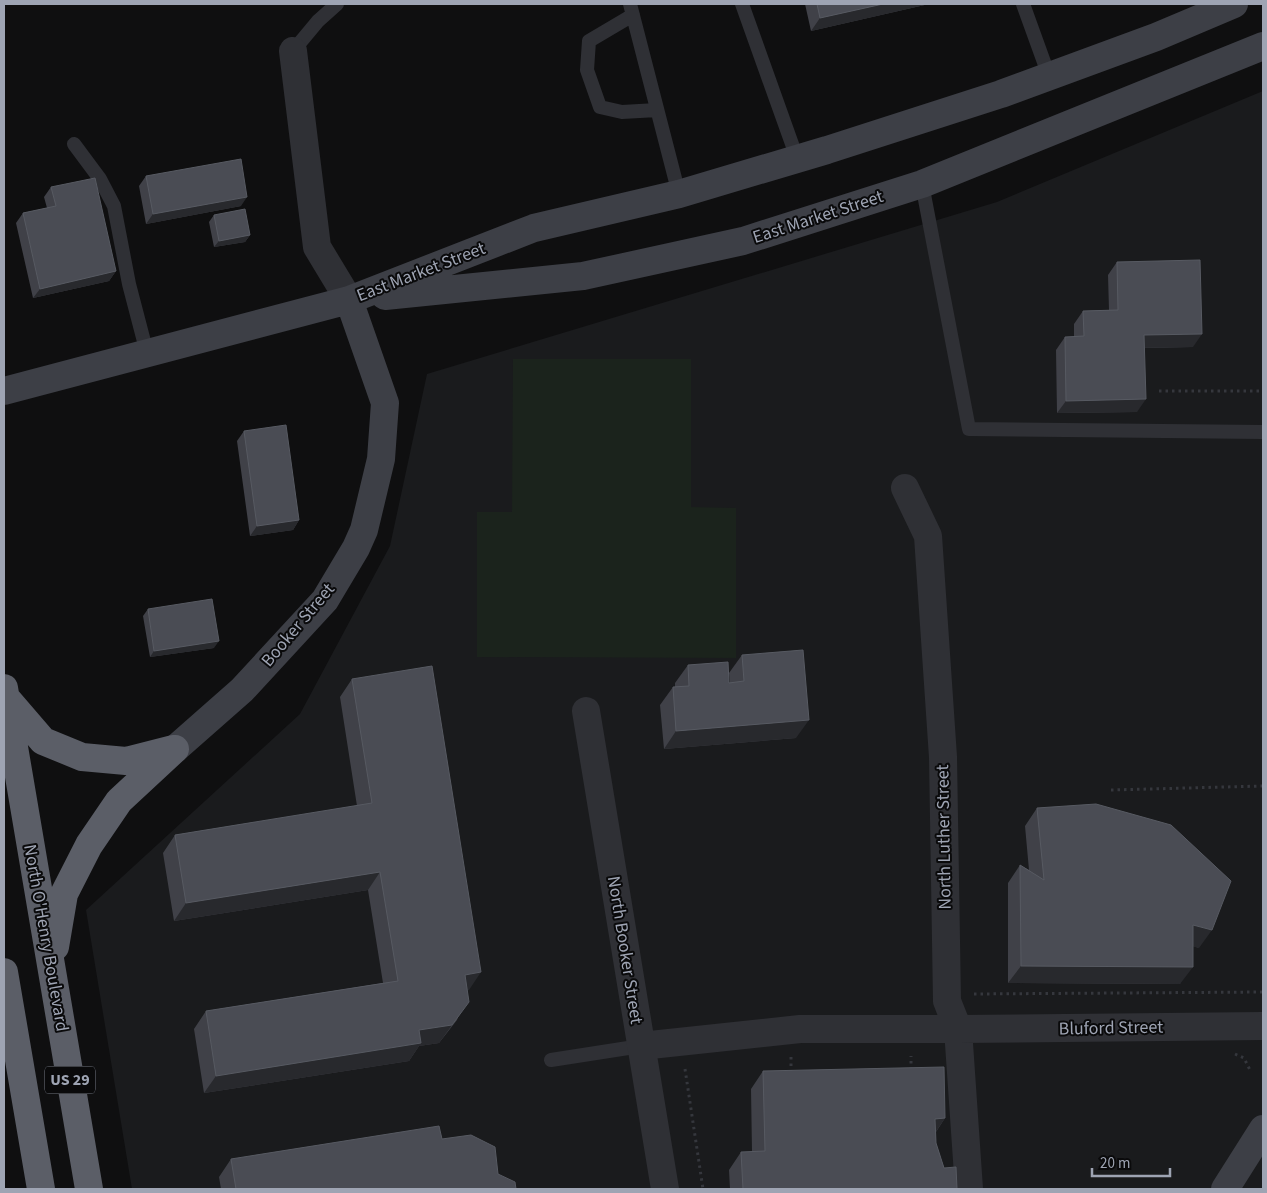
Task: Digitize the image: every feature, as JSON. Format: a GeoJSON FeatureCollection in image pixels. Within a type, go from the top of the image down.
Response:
{"type":"FeatureCollection","features":[{"type":"Feature","properties":{"kind":"highway"},"geometry":{"type":"LineString","coordinates":[[5,692],[43,741],[82,757],[126,762],[175,748]]}},
{"type":"Feature","properties":{"kind":"highway","name":"North O'Henry Boulevard"},"geometry":{"type":"LineString","coordinates":[[5,692],[89,1189]]}},
{"type":"Feature","properties":{"kind":"highway"},"geometry":{"type":"LineString","coordinates":[[52,972],[64,894],[89,845],[120,802],[175,748]]}},
{"type":"Feature","properties":{"kind":"highway","name":"US 29"},"geometry":{"type":"LineString","coordinates":[[4,972],[8,1017],[41,1189]]}},
{"type":"Feature","properties":{"kind":"main road","name":"East Market Street"},"geometry":{"type":"LineString","coordinates":[[4,391],[349,300],[534,228],[679,194],[1001,94],[1156,37],[1234,4]]}},
{"type":"Feature","properties":{"kind":"main road","name":"East Market Street"},"geometry":{"type":"LineString","coordinates":[[349,300],[583,276],[743,241],[922,184],[1263,46]]}},
{"type":"Feature","properties":{"kind":"main road","name":"Booker Street"},"geometry":{"type":"LineString","coordinates":[[175,748],[242,690],[325,600],[356,548],[364,530],[381,459],[385,402],[349,300]]}},
{"type":"Feature","properties":{"kind":"main road"},"geometry":{"type":"LineString","coordinates":[[1225,1189],[1263,1129]]}},
{"type":"Feature","properties":{"kind":"street"},"geometry":{"type":"LineString","coordinates":[[293,51],[317,247],[349,300]]}},
{"type":"Feature","properties":{"kind":"street","name":"North Luther Street"},"geometry":{"type":"LineString","coordinates":[[905,488],[928,536],[942,757],[947,1002],[958,1029],[969,1189]]}},
{"type":"Feature","properties":{"kind":"street","name":"North Booker Street"},"geometry":{"type":"LineString","coordinates":[[586,711],[665,1189]]}},
{"type":"Feature","properties":{"kind":"street","name":"Bluford Street"},"geometry":{"type":"LineString","coordinates":[[641,1046],[800,1029],[1263,1026]]}},
{"type":"Feature","properties":{"kind":"lane"},"geometry":{"type":"LineString","coordinates":[[293,51],[318,21],[337,4]]}},
{"type":"Feature","properties":{"kind":"lane"},"geometry":{"type":"LineString","coordinates":[[742,4],[797,158]]}},
{"type":"Feature","properties":{"kind":"lane"},"geometry":{"type":"LineString","coordinates":[[1023,4],[1049,76]]}},
{"type":"Feature","properties":{"kind":"lane"},"geometry":{"type":"LineString","coordinates":[[657,110],[622,112],[600,107],[587,70],[589,41],[631,9],[679,194]]}},
{"type":"Feature","properties":{"kind":"lane"},"geometry":{"type":"LineString","coordinates":[[74,144],[100,179],[114,206],[147,353]]}},
{"type":"Feature","properties":{"kind":"lane"},"geometry":{"type":"LineString","coordinates":[[922,184],[969,429],[1263,432]]}},
{"type":"Feature","properties":{"kind":"lane"},"geometry":{"type":"LineString","coordinates":[[551,1060],[641,1046]]}},
{"type":"Feature","properties":{"kind":"path"},"geometry":{"type":"LineString","coordinates":[[1159,391],[1263,390]]}},
{"type":"Feature","properties":{"kind":"path"},"geometry":{"type":"LineString","coordinates":[[1110,790],[1263,786]]}},
{"type":"Feature","properties":{"kind":"path"},"geometry":{"type":"LineString","coordinates":[[947,994],[1263,992]]}},
{"type":"Feature","properties":{"kind":"path"},"geometry":{"type":"LineString","coordinates":[[911,1052],[911,1072]]}},
{"type":"Feature","properties":{"kind":"path"},"geometry":{"type":"LineString","coordinates":[[782,1056],[791,1055],[791,1076]]}},
{"type":"Feature","properties":{"kind":"path"},"geometry":{"type":"LineString","coordinates":[[692,1068],[684,1069],[703,1189]]}},
{"type":"Feature","properties":{"kind":"shaded area"},"geometry":{"type":"Polygon","coordinates":[[[1263,91],[1263,1189],[132,1189],[86,910],[300,714],[390,546],[427,374],[997,202],[1263,91]]]}},
{"type":"Feature","properties":{"kind":"shaded area"},"geometry":{"type":"Polygon","coordinates":[[[513,359],[691,359],[691,507],[736,508],[736,658],[477,657],[477,512],[512,512],[513,359]]]}},
{"type":"Feature","properties":{"kind":"building"},"geometry":{"type":"Polygon","coordinates":[[[817,4],[883,4],[820,18],[817,4]]]}},
{"type":"Feature","properties":{"kind":"building"},"geometry":{"type":"Polygon","coordinates":[[[241,159],[247,197],[153,214],[146,176],[241,159]]]}},
{"type":"Feature","properties":{"kind":"building"},"geometry":{"type":"Polygon","coordinates":[[[95,178],[116,271],[40,289],[23,213],[56,206],[51,187],[95,178]]]}},
{"type":"Feature","properties":{"kind":"building"},"geometry":{"type":"Polygon","coordinates":[[[245,209],[250,235],[219,241],[214,215],[245,209]]]}},
{"type":"Feature","properties":{"kind":"building"},"geometry":{"type":"Polygon","coordinates":[[[1200,260],[1202,334],[1144,335],[1146,399],[1066,401],[1065,337],[1084,336],[1083,311],[1118,310],[1117,262],[1200,260]]]}},
{"type":"Feature","properties":{"kind":"building"},"geometry":{"type":"Polygon","coordinates":[[[286,425],[299,520],[257,526],[244,431],[286,425]]]}},
{"type":"Feature","properties":{"kind":"building"},"geometry":{"type":"Polygon","coordinates":[[[212,599],[219,641],[154,651],[148,609],[212,599]]]}},
{"type":"Feature","properties":{"kind":"building"},"geometry":{"type":"Polygon","coordinates":[[[803,650],[809,720],[676,731],[673,687],[689,686],[688,665],[728,662],[729,683],[744,681],[742,655],[803,650]]]}},
{"type":"Feature","properties":{"kind":"building"},"geometry":{"type":"Polygon","coordinates":[[[432,666],[481,972],[465,975],[469,1002],[452,1025],[419,1030],[421,1043],[216,1076],[206,1011],[398,981],[380,872],[186,903],[175,835],[372,803],[352,679],[432,666]]]}},
{"type":"Feature","properties":{"kind":"building"},"geometry":{"type":"Polygon","coordinates":[[[1096,804],[1171,825],[1231,881],[1212,930],[1193,925],[1193,967],[1021,966],[1020,865],[1044,880],[1037,808],[1096,804]]]}},
{"type":"Feature","properties":{"kind":"building"},"geometry":{"type":"Polygon","coordinates":[[[944,1067],[945,1118],[935,1119],[936,1143],[944,1168],[956,1167],[957,1189],[743,1189],[741,1152],[765,1151],[763,1071],[944,1067]]]}},
{"type":"Feature","properties":{"kind":"building"},"geometry":{"type":"Polygon","coordinates":[[[439,1126],[442,1139],[471,1135],[495,1147],[498,1174],[515,1182],[516,1189],[236,1189],[231,1159],[439,1126]]]}}]}
